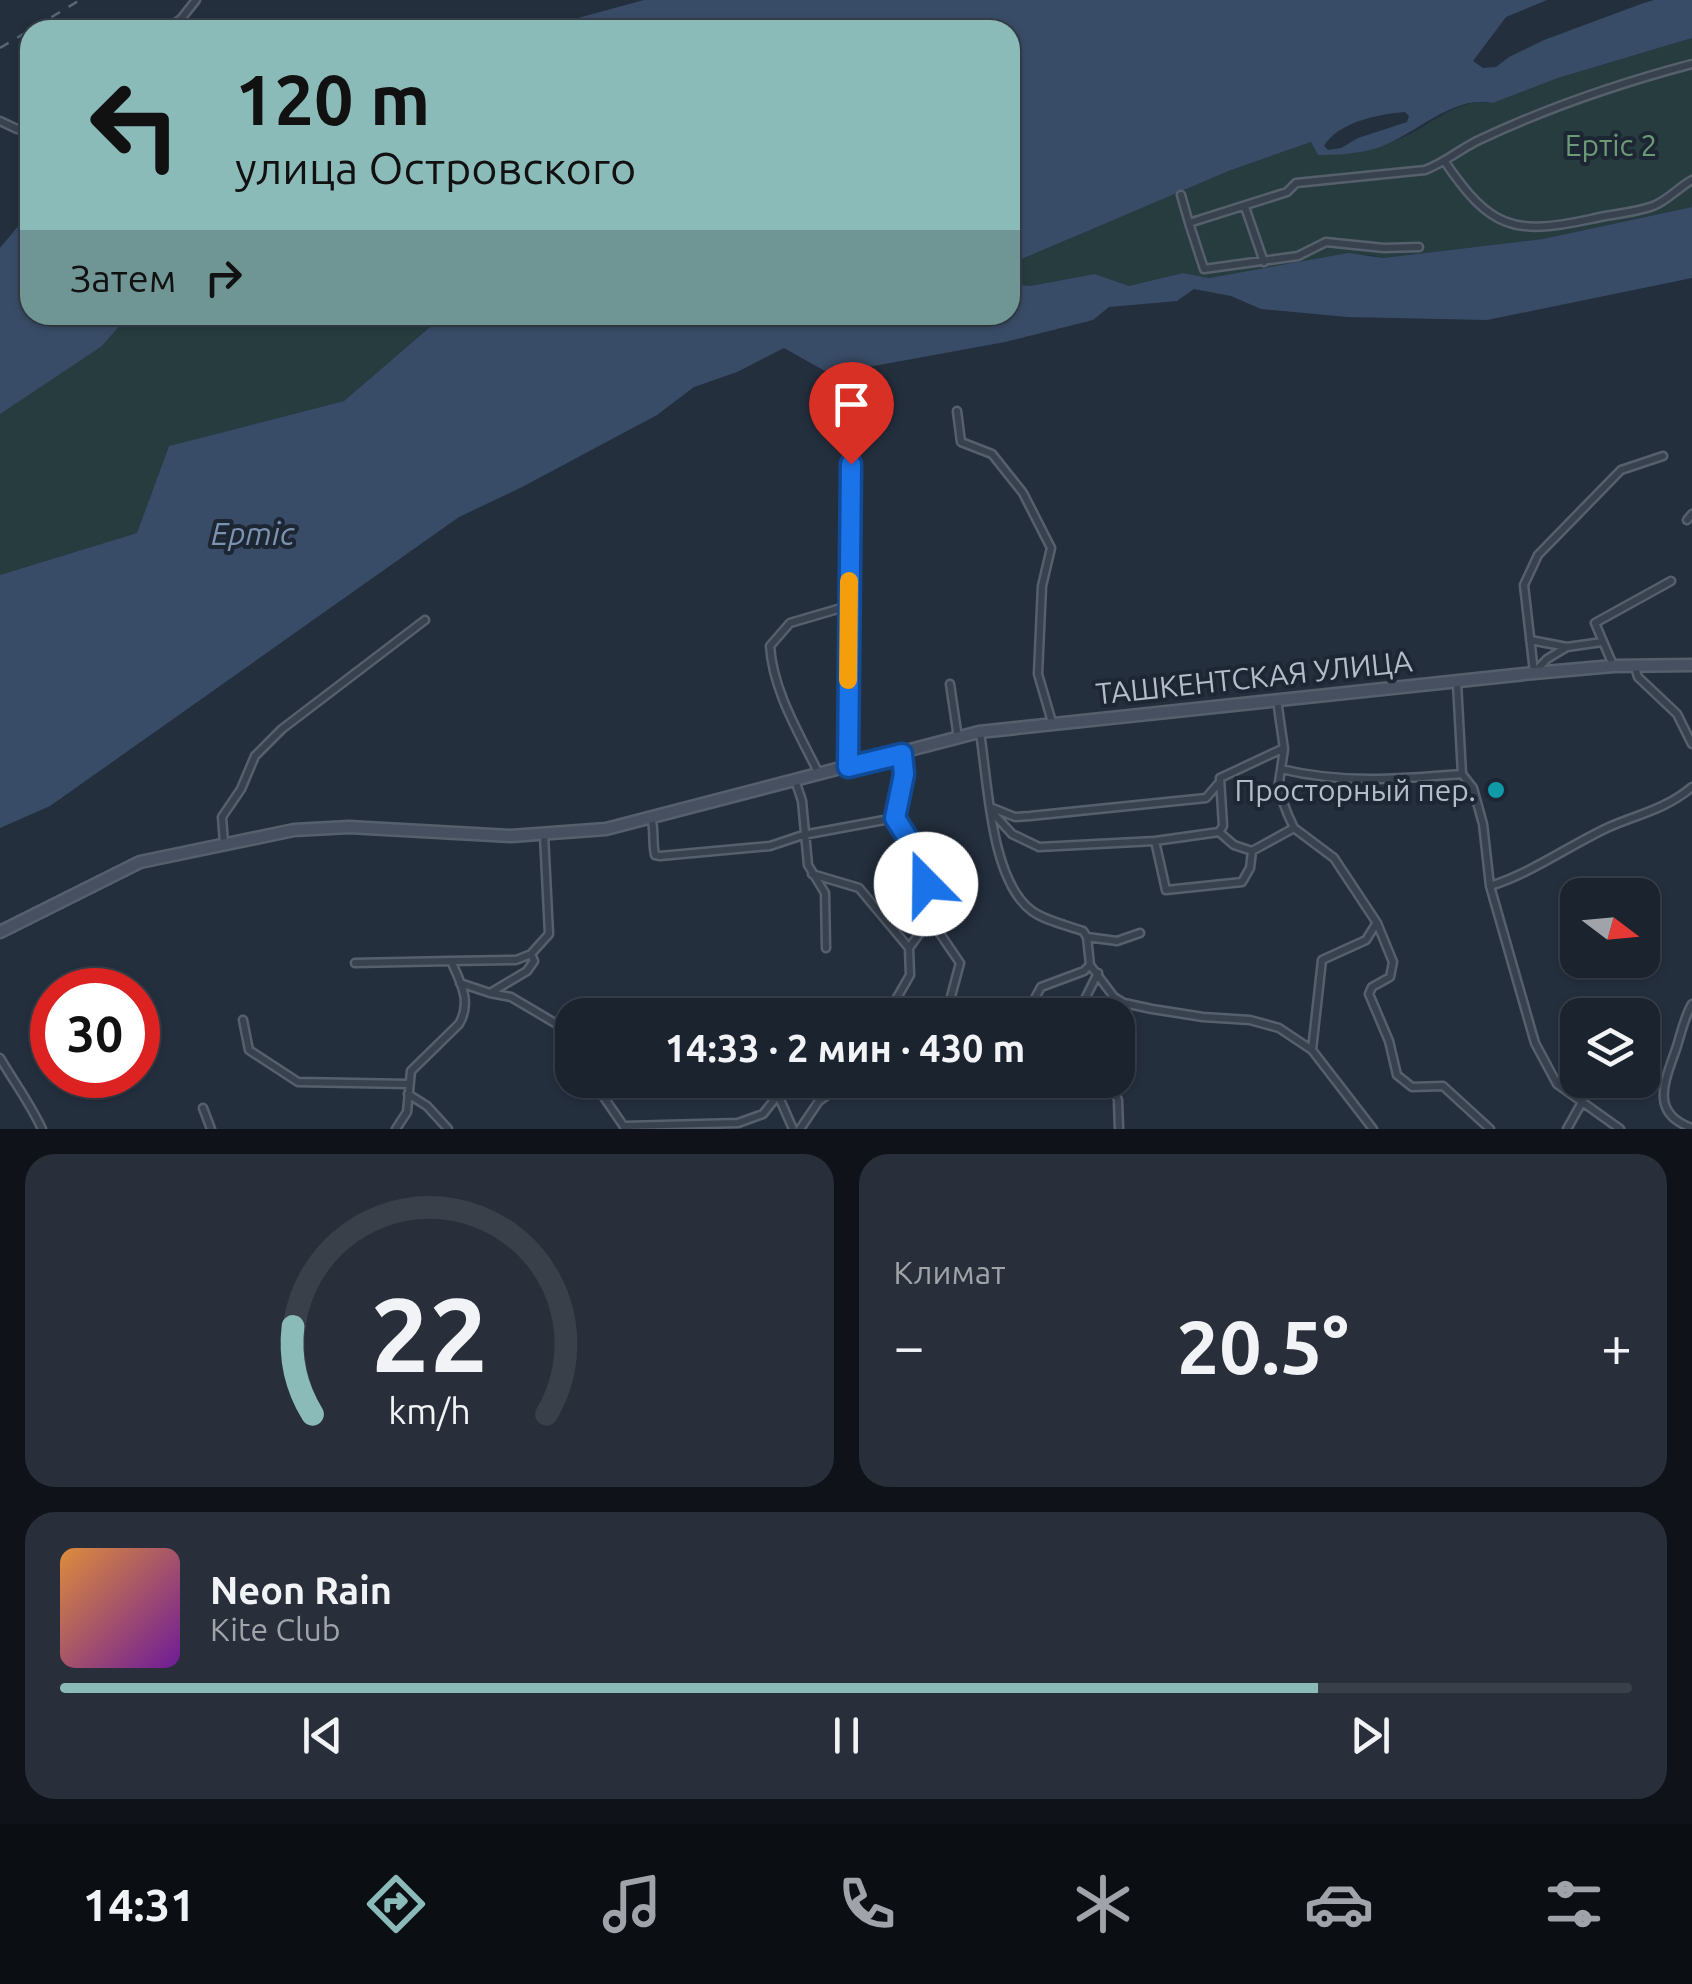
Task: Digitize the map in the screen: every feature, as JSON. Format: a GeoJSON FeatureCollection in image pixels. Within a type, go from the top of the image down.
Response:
{"type":"FeatureCollection","features":[{"type":"Feature","properties":{"kind":"main road","name":"ТАШКЕНТСКАЯ УЛИЦА"},"geometry":{"type":"LineString","coordinates":[[0,932],[140,862],[326,826],[544,835],[606,828],[980,732],[1534,673],[1692,665]]}},
{"type":"Feature","properties":{"kind":"street"},"geometry":{"type":"LineString","coordinates":[[180,20],[196,0]]}},
{"type":"Feature","properties":{"kind":"street"},"geometry":{"type":"LineString","coordinates":[[1189,223],[1287,192],[1296,184],[1426,170],[1479,140],[1562,105],[1692,64]]}},
{"type":"Feature","properties":{"kind":"street"},"geometry":{"type":"LineString","coordinates":[[1445,162],[1470,198],[1488,214],[1515,225],[1548,228],[1656,206],[1692,180]]}},
{"type":"Feature","properties":{"kind":"street"},"geometry":{"type":"LineString","coordinates":[[1182,195],[1204,269],[1298,256],[1326,242],[1418,247]]}},
{"type":"Feature","properties":{"kind":"street"},"geometry":{"type":"LineString","coordinates":[[1245,207],[1264,262]]}},
{"type":"Feature","properties":{"kind":"street"},"geometry":{"type":"LineString","coordinates":[[957,411],[961,442],[992,454],[1023,493],[1051,548],[1042,586],[1038,674],[1052,722]]}},
{"type":"Feature","properties":{"kind":"street"},"geometry":{"type":"LineString","coordinates":[[844,441],[851,464],[848,767]]}},
{"type":"Feature","properties":{"kind":"street"},"geometry":{"type":"LineString","coordinates":[[1534,673],[1524,585],[1538,555],[1621,470],[1663,456]]}},
{"type":"Feature","properties":{"kind":"street"},"geometry":{"type":"LineString","coordinates":[[1613,666],[1595,623],[1671,581]]}},
{"type":"Feature","properties":{"kind":"street"},"geometry":{"type":"LineString","coordinates":[[819,774],[783,701],[770,646],[790,623],[848,606]]}},
{"type":"Feature","properties":{"kind":"street"},"geometry":{"type":"LineString","coordinates":[[224,844],[222,818],[241,789],[255,756],[282,729],[424,620]]}},
{"type":"Feature","properties":{"kind":"street"},"geometry":{"type":"LineString","coordinates":[[1530,640],[1567,647],[1602,642]]}},
{"type":"Feature","properties":{"kind":"street"},"geometry":{"type":"LineString","coordinates":[[1534,673],[1567,647]]}},
{"type":"Feature","properties":{"kind":"street"},"geometry":{"type":"LineString","coordinates":[[1635,666],[1638,678],[1677,714],[1692,744]]}},
{"type":"Feature","properties":{"kind":"street"},"geometry":{"type":"LineString","coordinates":[[1457,683],[1462,774],[1473,788],[1483,824],[1490,886],[1535,1043],[1557,1084],[1620,1129]]}},
{"type":"Feature","properties":{"kind":"street"},"geometry":{"type":"LineString","coordinates":[[950,684],[958,739]]}},
{"type":"Feature","properties":{"kind":"street"},"geometry":{"type":"LineString","coordinates":[[1277,700],[1284,749],[1278,789],[1294,828],[1334,858],[1377,923],[1394,967],[1390,976],[1372,987],[1369,994],[1390,1041],[1397,1075],[1412,1087],[1443,1086],[1490,1129]]}},
{"type":"Feature","properties":{"kind":"street"},"geometry":{"type":"LineString","coordinates":[[980,732],[990,807],[1006,874],[1025,905],[1035,913],[1083,931],[1090,964],[1114,997],[1124,1003],[1203,1017],[1250,1020],[1279,1028],[1312,1050],[1372,1129]]}},
{"type":"Feature","properties":{"kind":"street"},"geometry":{"type":"LineString","coordinates":[[990,807],[1015,817],[1206,798],[1227,773],[1284,749]]}},
{"type":"Feature","properties":{"kind":"street"},"geometry":{"type":"LineString","coordinates":[[902,754],[904,774],[895,818],[914,848],[926,884],[930,919],[960,963],[951,998]]}},
{"type":"Feature","properties":{"kind":"street"},"geometry":{"type":"LineString","coordinates":[[1281,769],[1370,782],[1462,774]]}},
{"type":"Feature","properties":{"kind":"street"},"geometry":{"type":"LineString","coordinates":[[795,780],[802,801],[803,834],[812,874],[825,893],[826,948]]}},
{"type":"Feature","properties":{"kind":"street"},"geometry":{"type":"LineString","coordinates":[[990,807],[999,823],[1012,834],[1038,847],[1155,841],[1219,832],[1223,826],[1218,784]]}},
{"type":"Feature","properties":{"kind":"street"},"geometry":{"type":"LineString","coordinates":[[1490,886],[1510,880],[1613,825],[1650,814],[1692,787]]}},
{"type":"Feature","properties":{"kind":"street"},"geometry":{"type":"LineString","coordinates":[[651,816],[651,837],[656,855],[660,856],[770,846],[803,834],[895,818]]}},
{"type":"Feature","properties":{"kind":"street"},"geometry":{"type":"LineString","coordinates":[[1252,852],[1294,828]]}},
{"type":"Feature","properties":{"kind":"street"},"geometry":{"type":"LineString","coordinates":[[1219,832],[1234,845],[1252,852]]}},
{"type":"Feature","properties":{"kind":"street"},"geometry":{"type":"LineString","coordinates":[[355,964],[516,960],[531,954],[548,934],[544,835]]}},
{"type":"Feature","properties":{"kind":"street"},"geometry":{"type":"LineString","coordinates":[[1155,841],[1166,890],[1242,882],[1250,868],[1252,852]]}},
{"type":"Feature","properties":{"kind":"street"},"geometry":{"type":"LineString","coordinates":[[812,874],[859,888],[909,948],[910,975],[897,998]]}},
{"type":"Feature","properties":{"kind":"street"},"geometry":{"type":"LineString","coordinates":[[909,948],[930,919]]}},
{"type":"Feature","properties":{"kind":"street"},"geometry":{"type":"LineString","coordinates":[[1312,1050],[1322,960],[1366,940],[1377,923]]}},
{"type":"Feature","properties":{"kind":"street"},"geometry":{"type":"LineString","coordinates":[[1087,937],[1117,941],[1140,933]]}},
{"type":"Feature","properties":{"kind":"street"},"geometry":{"type":"LineString","coordinates":[[490,993],[527,972],[534,961],[531,954]]}},
{"type":"Feature","properties":{"kind":"street"},"geometry":{"type":"LineString","coordinates":[[396,1129],[407,1112],[416,1063],[464,1015],[466,997],[451,961]]}},
{"type":"Feature","properties":{"kind":"street"},"geometry":{"type":"LineString","coordinates":[[1035,998],[1041,987],[1084,971],[1090,964]]}},
{"type":"Feature","properties":{"kind":"street"},"geometry":{"type":"LineString","coordinates":[[1085,998],[1098,973]]}},
{"type":"Feature","properties":{"kind":"street"},"geometry":{"type":"LineString","coordinates":[[460,983],[512,998],[555,1023]]}},
{"type":"Feature","properties":{"kind":"street"},"geometry":{"type":"LineString","coordinates":[[1692,1004],[1662,1092],[1667,1110],[1682,1125],[1692,1128]]}},
{"type":"Feature","properties":{"kind":"street"},"geometry":{"type":"LineString","coordinates":[[243,1020],[249,1050],[298,1082],[409,1089],[448,1129]]}},
{"type":"Feature","properties":{"kind":"street"},"geometry":{"type":"LineString","coordinates":[[0,1058],[42,1129]]}},
{"type":"Feature","properties":{"kind":"street"},"geometry":{"type":"LineString","coordinates":[[605,1098],[625,1127],[738,1124],[763,1114],[778,1095],[784,1113],[796,1129],[822,1098]]}},
{"type":"Feature","properties":{"kind":"street"},"geometry":{"type":"LineString","coordinates":[[1117,1098],[1119,1129]]}},
{"type":"Feature","properties":{"kind":"street"},"geometry":{"type":"LineString","coordinates":[[1567,1129],[1581,1104]]}},
{"type":"Feature","properties":{"kind":"street"},"geometry":{"type":"LineString","coordinates":[[202,1108],[211,1129]]}},
{"type":"Feature","properties":{"kind":"green space","name":"Ертіс 2"},"geometry":{"type":"Polygon","coordinates":[[[1692,38],[1692,207],[1543,239],[1383,258],[1328,257],[1209,278],[1183,273],[1129,286],[1095,274],[1020,285],[1020,260],[1231,170],[1311,142],[1318,155],[1388,143],[1455,108],[1493,103],[1558,78],[1692,38]]]}},
{"type":"Feature","properties":{"kind":"green space"},"geometry":{"type":"Polygon","coordinates":[[[120,325],[432,325],[344,401],[169,446],[137,533],[0,575],[0,414],[102,346],[120,325]]]}},
{"type":"Feature","properties":{"kind":"water"},"geometry":{"type":"Polygon","coordinates":[[[644,0],[1547,0],[1506,17],[1473,61],[1483,68],[1496,67],[1544,40],[1641,4],[1692,0],[1692,38],[1558,78],[1493,103],[1462,105],[1374,149],[1318,155],[1311,142],[1231,170],[1020,260],[1020,20],[571,20],[644,0]],[[1405,112],[1360,121],[1339,131],[1324,146],[1328,150],[1341,148],[1358,138],[1407,122],[1409,116],[1405,112]]]}},
{"type":"Feature","properties":{"kind":"water","name":"Ертіс"},"geometry":{"type":"Polygon","coordinates":[[[1692,207],[1692,278],[1487,320],[1347,317],[1261,309],[1231,296],[1194,289],[1177,301],[1109,307],[1093,320],[1005,342],[830,374],[784,348],[737,372],[694,387],[657,415],[459,517],[50,806],[0,828],[0,575],[137,533],[169,446],[344,401],[432,325],[1020,325],[1020,285],[1095,274],[1129,286],[1183,273],[1209,278],[1348,253],[1383,258],[1543,239],[1692,207]]]}},
{"type":"Feature","properties":{"kind":"water"},"geometry":{"type":"Polygon","coordinates":[[[20,224],[20,325],[120,325],[102,346],[0,414],[0,248],[20,224]]]}},
{"type":"Feature","properties":{"kind":"railway"},"geometry":{"type":"LineString","coordinates":[[47,20],[80,0]]}},
{"type":"Feature","properties":{"kind":"railway"},"geometry":{"type":"LineString","coordinates":[[0,48],[20,36]]}},
{"type":"Feature","properties":{"kind":"slow traffic"},"geometry":{"type":"LineString","coordinates":[[848,680],[849,581]]}},
{"type":"Feature","properties":{"kind":"place","name":"Просторный пер."},"geometry":{"type":"Point","coordinates":[1496,790]}},
{"type":"Feature","properties":{"kind":"route"},"geometry":{"type":"LineString","coordinates":[[851,464],[848,767],[902,754],[904,774],[895,818],[914,848],[926,884]]}}]}
